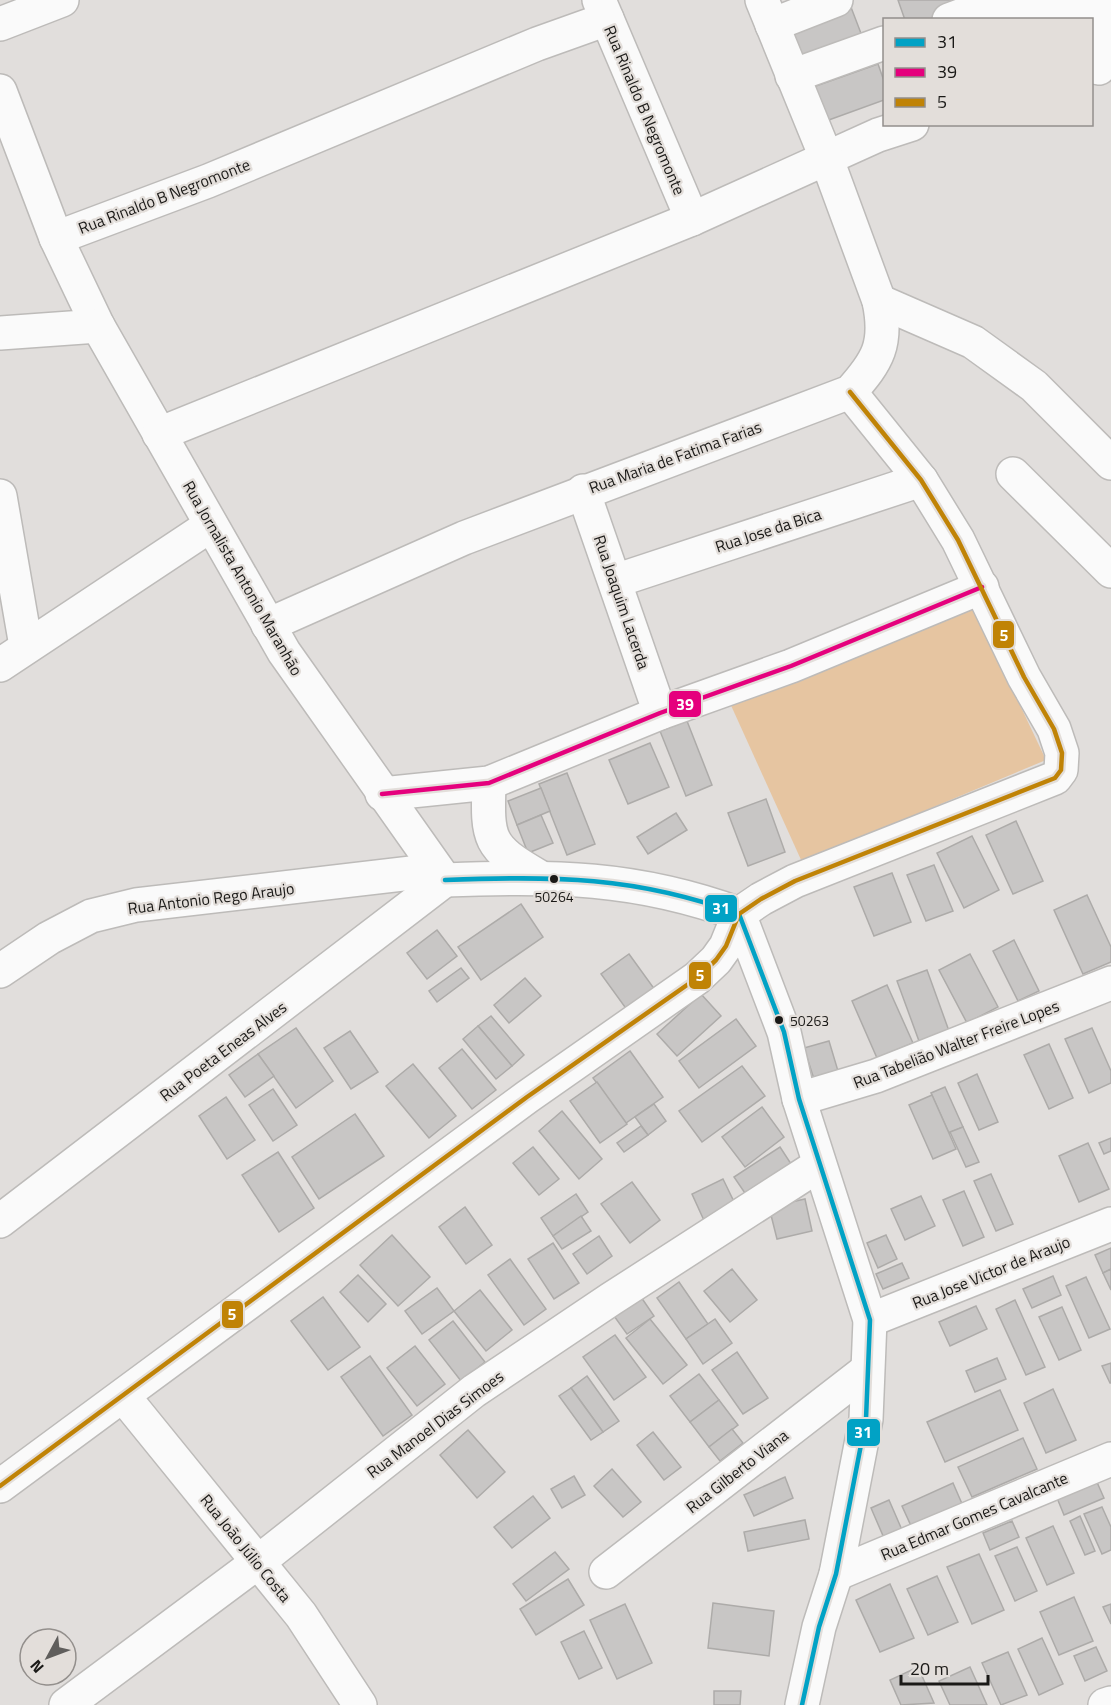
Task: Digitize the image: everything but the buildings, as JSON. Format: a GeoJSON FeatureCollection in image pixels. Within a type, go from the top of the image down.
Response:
{"type":"FeatureCollection","features":[{"type":"Feature","properties":{"kind":"street"},"geometry":{"type":"LineString","coordinates":[[0,24],[62,0]]}},
{"type":"Feature","properties":{"kind":"street"},"geometry":{"type":"LineString","coordinates":[[0,1486],[527,1097],[697,978],[716,960],[726,946],[739,914],[795,882],[1047,784],[1061,770],[1062,753],[1054,729],[1024,677],[958,540],[921,480],[850,392],[876,360],[879,351],[883,320],[879,301],[826,157],[767,12],[836,0]]}},
{"type":"Feature","properties":{"kind":"street"},"geometry":{"type":"LineString","coordinates":[[957,18],[995,8],[1109,12],[1100,67]]}},
{"type":"Feature","properties":{"kind":"street","name":"Rua Rinaldo B Negromonte"},"geometry":{"type":"LineString","coordinates":[[56,238],[208,181],[537,44],[603,9],[692,219]]}},
{"type":"Feature","properties":{"kind":"street"},"geometry":{"type":"LineString","coordinates":[[792,76],[883,44]]}},
{"type":"Feature","properties":{"kind":"street","name":"Rua Jornalista Antonio Maranhão"},"geometry":{"type":"LineString","coordinates":[[1,102],[56,238],[98,326],[159,434],[268,625],[382,794],[441,875]]}},
{"type":"Feature","properties":{"kind":"street"},"geometry":{"type":"LineString","coordinates":[[159,434],[692,219],[826,157],[906,126]]}},
{"type":"Feature","properties":{"kind":"street"},"geometry":{"type":"LineString","coordinates":[[879,301],[972,342],[1034,386],[1111,463]]}},
{"type":"Feature","properties":{"kind":"street"},"geometry":{"type":"LineString","coordinates":[[0,333],[98,326]]}},
{"type":"Feature","properties":{"kind":"street","name":"Rua Maria de Fatima Farias"},"geometry":{"type":"LineString","coordinates":[[268,625],[464,538],[583,491],[850,392]]}},
{"type":"Feature","properties":{"kind":"street"},"geometry":{"type":"LineString","coordinates":[[1013,474],[1111,571]]}},
{"type":"Feature","properties":{"kind":"street","name":"Rua Jose da Bica"},"geometry":{"type":"LineString","coordinates":[[615,580],[921,480]]}},
{"type":"Feature","properties":{"kind":"street","name":"Rua Joaquim Lacerda"},"geometry":{"type":"LineString","coordinates":[[583,491],[660,712]]}},
{"type":"Feature","properties":{"kind":"street"},"geometry":{"type":"LineString","coordinates":[[0,496],[26,646]]}},
{"type":"Feature","properties":{"kind":"street"},"geometry":{"type":"LineString","coordinates":[[0,664],[211,525]]}},
{"type":"Feature","properties":{"kind":"street"},"geometry":{"type":"LineString","coordinates":[[382,794],[489,783],[660,712],[791,666],[982,587]]}},
{"type":"Feature","properties":{"kind":"street"},"geometry":{"type":"LineString","coordinates":[[489,783],[488,821],[496,846],[503,855],[538,876]]}},
{"type":"Feature","properties":{"kind":"street"},"geometry":{"type":"LineString","coordinates":[[441,875],[538,876],[651,887],[701,900],[739,914],[784,1032],[799,1100],[870,1320],[866,1419],[836,1574],[819,1627],[802,1705]]}},
{"type":"Feature","properties":{"kind":"street","name":"Rua Antonio Rego Araujo"},"geometry":{"type":"LineString","coordinates":[[0,971],[49,938],[91,916],[136,905],[441,875]]}},
{"type":"Feature","properties":{"kind":"street","name":"Rua Poeta Eneas Alves"},"geometry":{"type":"LineString","coordinates":[[0,1221],[441,875]]}},
{"type":"Feature","properties":{"kind":"street","name":"Rua Tabelião Walter Freire Lopes"},"geometry":{"type":"LineString","coordinates":[[799,1100],[876,1076],[1111,983]]}},
{"type":"Feature","properties":{"kind":"street","name":"Rua Manoel Dias Simoes"},"geometry":{"type":"LineString","coordinates":[[66,1705],[258,1562],[474,1391],[620,1292],[819,1165]]}},
{"type":"Feature","properties":{"kind":"street","name":"Rua Jose Victor de Araujo"},"geometry":{"type":"LineString","coordinates":[[870,1320],[1111,1224]]}},
{"type":"Feature","properties":{"kind":"street","name":"Rua Gilberto Viana"},"geometry":{"type":"LineString","coordinates":[[606,1572],[867,1370]]}},
{"type":"Feature","properties":{"kind":"street","name":"Rua João Júlio Costa"},"geometry":{"type":"LineString","coordinates":[[123,1397],[301,1614],[360,1705]]}},
{"type":"Feature","properties":{"kind":"street","name":"Rua Edmar Gomes Cavalcante"},"geometry":{"type":"LineString","coordinates":[[836,1574],[1111,1459]]}},
{"type":"Feature","properties":{"kind":"street"},"geometry":{"type":"LineString","coordinates":[[1105,1705],[1111,1702]]}},
{"type":"Feature","properties":{"kind":"shaded area"},"geometry":{"type":"Polygon","coordinates":[[[973,606],[1046,760],[802,862],[729,701],[973,606]]]}},
{"type":"Feature","properties":{"kind":"transit line","name":"5"},"geometry":{"type":"LineString","coordinates":[[0,1486],[527,1097],[697,978],[716,960],[726,946],[739,914],[761,899],[795,881],[1055,778],[1061,770],[1062,753],[1054,729],[1024,677],[958,540],[921,480],[850,392]]}},
{"type":"Feature","properties":{"kind":"transit line","name":"39"},"geometry":{"type":"LineString","coordinates":[[382,794],[489,783],[660,713],[791,666],[982,587]]}},
{"type":"Feature","properties":{"kind":"transit line","name":"31"},"geometry":{"type":"LineString","coordinates":[[445,880],[559,879],[629,885],[701,901],[739,914],[784,1032],[799,1099],[870,1320],[866,1419],[836,1574],[819,1627],[802,1705]]}},
{"type":"Feature","properties":{"kind":"place","name":"50264"},"geometry":{"type":"Point","coordinates":[554,879]}},
{"type":"Feature","properties":{"kind":"place","name":"50263"},"geometry":{"type":"Point","coordinates":[779,1020]}}]}
